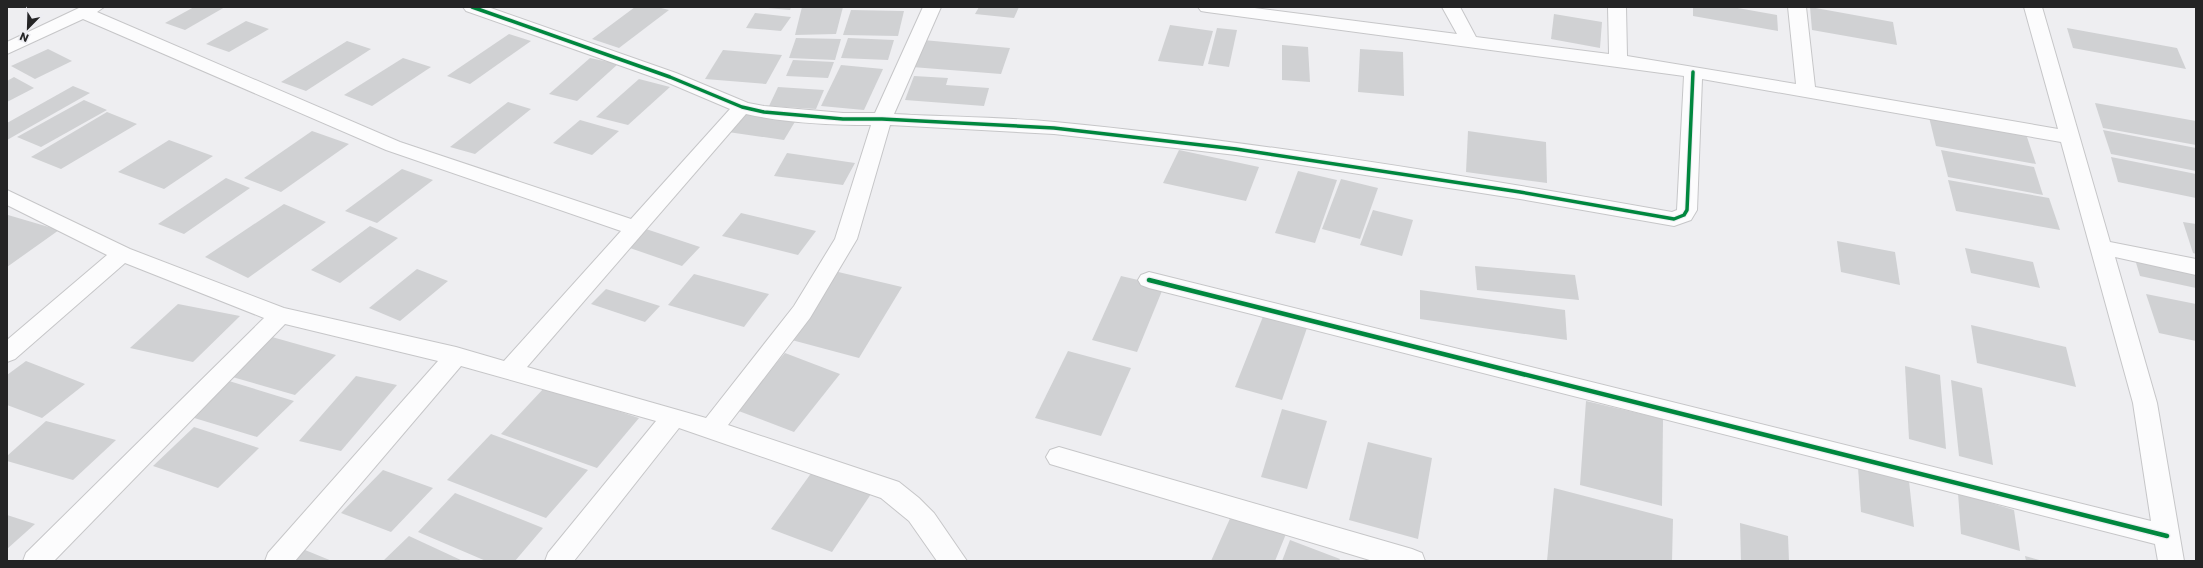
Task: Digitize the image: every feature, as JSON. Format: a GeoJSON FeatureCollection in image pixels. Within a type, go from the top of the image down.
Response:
{"type":"FeatureCollection","features":[{"type":"Feature","properties":{"kind":"street"},"geometry":{"type":"LineString","coordinates":[[472,7],[670,77],[742,107],[764,112],[843,119],[882,119],[1054,128],[1236,149],[1520,192],[1674,219],[1684,215],[1687,210],[1693,72]]}},
{"type":"Feature","properties":{"kind":"street"},"geometry":{"type":"LineString","coordinates":[[711,430],[802,312],[846,240],[882,119],[932,7]]}},
{"type":"Feature","properties":{"kind":"street"},"geometry":{"type":"LineString","coordinates":[[1207,7],[1469,39],[1618,60],[2070,137]]}},
{"type":"Feature","properties":{"kind":"street"},"geometry":{"type":"LineString","coordinates":[[1451,7],[1469,39]]}},
{"type":"Feature","properties":{"kind":"street"},"geometry":{"type":"LineString","coordinates":[[1617,7],[1618,60]]}},
{"type":"Feature","properties":{"kind":"street"},"geometry":{"type":"LineString","coordinates":[[1797,7],[1806,91]]}},
{"type":"Feature","properties":{"kind":"street"},"geometry":{"type":"LineString","coordinates":[[2033,7],[2145,403],[2172,561]]}},
{"type":"Feature","properties":{"kind":"street"},"geometry":{"type":"LineString","coordinates":[[7,49],[90,10],[393,146],[635,228]]}},
{"type":"Feature","properties":{"kind":"street"},"geometry":{"type":"LineString","coordinates":[[509,371],[742,107]]}},
{"type":"Feature","properties":{"kind":"street"},"geometry":{"type":"LineString","coordinates":[[7,197],[122,254],[280,315],[456,356],[674,417],[890,490],[910,504],[929,524],[951,560]]}},
{"type":"Feature","properties":{"kind":"street"},"geometry":{"type":"LineString","coordinates":[[2100,247],[2196,267]]}},
{"type":"Feature","properties":{"kind":"street"},"geometry":{"type":"LineString","coordinates":[[7,354],[122,254]]}},
{"type":"Feature","properties":{"kind":"street"},"geometry":{"type":"LineString","coordinates":[[1149,280],[2167,536]]}},
{"type":"Feature","properties":{"kind":"street"},"geometry":{"type":"LineString","coordinates":[[36,561],[280,315]]}},
{"type":"Feature","properties":{"kind":"street"},"geometry":{"type":"LineString","coordinates":[[278,561],[456,356]]}},
{"type":"Feature","properties":{"kind":"street"},"geometry":{"type":"LineString","coordinates":[[558,561],[674,417]]}},
{"type":"Feature","properties":{"kind":"street"},"geometry":{"type":"LineString","coordinates":[[1059,457],[1412,561]]}},
{"type":"Feature","properties":{"kind":"building"},"geometry":{"type":"Polygon","coordinates":[[[194,7],[225,7],[185,30],[165,23],[194,7]]]}},
{"type":"Feature","properties":{"kind":"building"},"geometry":{"type":"Polygon","coordinates":[[[635,7],[657,7],[669,10],[619,48],[592,39],[635,7]]]}},
{"type":"Feature","properties":{"kind":"building"},"geometry":{"type":"Polygon","coordinates":[[[756,7],[791,7],[790,10],[756,7]]]}},
{"type":"Feature","properties":{"kind":"building"},"geometry":{"type":"Polygon","coordinates":[[[802,7],[843,7],[836,34],[795,35],[802,7]]]}},
{"type":"Feature","properties":{"kind":"building"},"geometry":{"type":"Polygon","coordinates":[[[979,7],[1019,7],[1014,18],[975,14],[979,7]]]}},
{"type":"Feature","properties":{"kind":"building"},"geometry":{"type":"Polygon","coordinates":[[[1693,7],[1732,7],[1777,15],[1778,31],[1693,16],[1693,7]]]}},
{"type":"Feature","properties":{"kind":"building"},"geometry":{"type":"Polygon","coordinates":[[[1810,7],[1893,22],[1897,45],[1812,30],[1810,7]]]}},
{"type":"Feature","properties":{"kind":"building"},"geometry":{"type":"Polygon","coordinates":[[[851,10],[904,11],[898,36],[843,35],[851,10]]]}},
{"type":"Feature","properties":{"kind":"building"},"geometry":{"type":"Polygon","coordinates":[[[755,13],[791,17],[781,31],[746,28],[755,13]]]}},
{"type":"Feature","properties":{"kind":"building"},"geometry":{"type":"Polygon","coordinates":[[[1554,14],[1602,22],[1600,48],[1551,39],[1554,14]]]}},
{"type":"Feature","properties":{"kind":"building"},"geometry":{"type":"Polygon","coordinates":[[[246,21],[269,29],[229,52],[206,44],[246,21]]]}},
{"type":"Feature","properties":{"kind":"building"},"geometry":{"type":"Polygon","coordinates":[[[1170,25],[1213,31],[1203,66],[1158,61],[1170,25]]]}},
{"type":"Feature","properties":{"kind":"building"},"geometry":{"type":"Polygon","coordinates":[[[1217,28],[1237,30],[1229,67],[1208,64],[1217,28]]]}},
{"type":"Feature","properties":{"kind":"building"},"geometry":{"type":"Polygon","coordinates":[[[2067,28],[2177,48],[2186,69],[2073,48],[2067,28]]]}},
{"type":"Feature","properties":{"kind":"building"},"geometry":{"type":"Polygon","coordinates":[[[509,34],[531,41],[470,84],[447,76],[509,34]]]}},
{"type":"Feature","properties":{"kind":"building"},"geometry":{"type":"Polygon","coordinates":[[[796,38],[841,39],[835,60],[789,58],[796,38]]]}},
{"type":"Feature","properties":{"kind":"building"},"geometry":{"type":"Polygon","coordinates":[[[848,38],[894,40],[888,60],[841,58],[848,38]]]}},
{"type":"Feature","properties":{"kind":"building"},"geometry":{"type":"Polygon","coordinates":[[[923,40],[1010,48],[1001,74],[912,67],[923,40]]]}},
{"type":"Feature","properties":{"kind":"building"},"geometry":{"type":"Polygon","coordinates":[[[347,41],[371,49],[306,91],[281,82],[347,41]]]}},
{"type":"Feature","properties":{"kind":"building"},"geometry":{"type":"Polygon","coordinates":[[[1282,45],[1308,47],[1310,82],[1282,80],[1282,45]]]}},
{"type":"Feature","properties":{"kind":"building"},"geometry":{"type":"Polygon","coordinates":[[[48,49],[72,61],[35,79],[11,66],[48,49]]]}},
{"type":"Feature","properties":{"kind":"building"},"geometry":{"type":"Polygon","coordinates":[[[1360,49],[1403,52],[1404,96],[1358,92],[1360,49]]]}},
{"type":"Feature","properties":{"kind":"building"},"geometry":{"type":"Polygon","coordinates":[[[723,50],[782,55],[766,84],[705,79],[723,50]]]}},
{"type":"Feature","properties":{"kind":"building"},"geometry":{"type":"Polygon","coordinates":[[[403,58],[431,67],[372,106],[344,95],[403,58]]]}},
{"type":"Feature","properties":{"kind":"building"},"geometry":{"type":"Polygon","coordinates":[[[590,58],[618,64],[577,101],[549,94],[590,58]]]}},
{"type":"Feature","properties":{"kind":"building"},"geometry":{"type":"Polygon","coordinates":[[[793,60],[834,62],[828,78],[786,76],[793,60]]]}},
{"type":"Feature","properties":{"kind":"building"},"geometry":{"type":"Polygon","coordinates":[[[841,65],[883,69],[864,110],[821,106],[841,65]]]}},
{"type":"Feature","properties":{"kind":"building"},"geometry":{"type":"Polygon","coordinates":[[[914,76],[948,78],[946,85],[989,88],[984,106],[905,100],[914,76]]]}},
{"type":"Feature","properties":{"kind":"building"},"geometry":{"type":"Polygon","coordinates":[[[14,77],[34,88],[7,102],[7,81],[14,77]]]}},
{"type":"Feature","properties":{"kind":"building"},"geometry":{"type":"Polygon","coordinates":[[[639,79],[670,87],[628,125],[596,117],[639,79]]]}},
{"type":"Feature","properties":{"kind":"building"},"geometry":{"type":"Polygon","coordinates":[[[73,86],[90,93],[7,140],[7,123],[73,86]]]}},
{"type":"Feature","properties":{"kind":"building"},"geometry":{"type":"Polygon","coordinates":[[[778,87],[824,90],[816,109],[769,106],[778,87]]]}},
{"type":"Feature","properties":{"kind":"building"},"geometry":{"type":"Polygon","coordinates":[[[84,100],[107,110],[41,147],[17,137],[84,100]]]}},
{"type":"Feature","properties":{"kind":"building"},"geometry":{"type":"Polygon","coordinates":[[[508,102],[531,109],[475,154],[450,147],[508,102]]]}},
{"type":"Feature","properties":{"kind":"building"},"geometry":{"type":"Polygon","coordinates":[[[2095,103],[2196,121],[2196,145],[2103,128],[2095,103]]]}},
{"type":"Feature","properties":{"kind":"building"},"geometry":{"type":"Polygon","coordinates":[[[107,112],[137,124],[61,169],[31,157],[107,112]]]}},
{"type":"Feature","properties":{"kind":"building"},"geometry":{"type":"Polygon","coordinates":[[[741,113],[796,120],[784,140],[728,132],[741,113]]]}},
{"type":"Feature","properties":{"kind":"building"},"geometry":{"type":"Polygon","coordinates":[[[1929,117],[2026,134],[2036,164],[1936,146],[1929,117]]]}},
{"type":"Feature","properties":{"kind":"building"},"geometry":{"type":"Polygon","coordinates":[[[580,120],[619,131],[592,155],[553,143],[580,120]]]}},
{"type":"Feature","properties":{"kind":"building"},"geometry":{"type":"Polygon","coordinates":[[[2103,130],[2196,148],[2196,171],[2111,154],[2103,130]]]}},
{"type":"Feature","properties":{"kind":"building"},"geometry":{"type":"Polygon","coordinates":[[[312,131],[349,144],[281,192],[244,178],[312,131]]]}},
{"type":"Feature","properties":{"kind":"building"},"geometry":{"type":"Polygon","coordinates":[[[1468,131],[1546,142],[1547,183],[1466,172],[1468,131]]]}},
{"type":"Feature","properties":{"kind":"building"},"geometry":{"type":"Polygon","coordinates":[[[169,140],[213,156],[164,189],[118,172],[169,140]]]}},
{"type":"Feature","properties":{"kind":"building"},"geometry":{"type":"Polygon","coordinates":[[[1179,150],[1259,167],[1246,201],[1163,183],[1179,150]]]}},
{"type":"Feature","properties":{"kind":"building"},"geometry":{"type":"Polygon","coordinates":[[[1941,150],[2034,167],[2043,195],[1948,177],[1941,150]]]}},
{"type":"Feature","properties":{"kind":"building"},"geometry":{"type":"Polygon","coordinates":[[[787,153],[855,163],[843,185],[774,176],[787,153]]]}},
{"type":"Feature","properties":{"kind":"building"},"geometry":{"type":"Polygon","coordinates":[[[2111,157],[2196,174],[2196,198],[2118,182],[2111,157]]]}},
{"type":"Feature","properties":{"kind":"building"},"geometry":{"type":"Polygon","coordinates":[[[402,169],[433,180],[377,223],[345,211],[402,169]]]}},
{"type":"Feature","properties":{"kind":"building"},"geometry":{"type":"Polygon","coordinates":[[[1298,171],[1337,180],[1315,243],[1275,233],[1298,171]]]}},
{"type":"Feature","properties":{"kind":"building"},"geometry":{"type":"Polygon","coordinates":[[[226,178],[250,188],[184,234],[158,224],[226,178]]]}},
{"type":"Feature","properties":{"kind":"building"},"geometry":{"type":"Polygon","coordinates":[[[1341,179],[1378,188],[1360,239],[1322,229],[1341,179]]]}},
{"type":"Feature","properties":{"kind":"building"},"geometry":{"type":"Polygon","coordinates":[[[1948,180],[2049,198],[2060,230],[1956,211],[1948,180]]]}},
{"type":"Feature","properties":{"kind":"building"},"geometry":{"type":"Polygon","coordinates":[[[284,204],[326,222],[248,278],[205,257],[284,204]]]}},
{"type":"Feature","properties":{"kind":"building"},"geometry":{"type":"Polygon","coordinates":[[[1373,210],[1413,220],[1402,256],[1360,245],[1373,210]]]}},
{"type":"Feature","properties":{"kind":"building"},"geometry":{"type":"Polygon","coordinates":[[[741,213],[816,231],[798,255],[722,236],[741,213]]]}},
{"type":"Feature","properties":{"kind":"building"},"geometry":{"type":"Polygon","coordinates":[[[8,215],[59,230],[7,267],[8,215]]]}},
{"type":"Feature","properties":{"kind":"building"},"geometry":{"type":"Polygon","coordinates":[[[2183,222],[2196,224],[2196,254],[2193,253],[2183,222]]]}},
{"type":"Feature","properties":{"kind":"building"},"geometry":{"type":"Polygon","coordinates":[[[370,226],[398,238],[340,283],[311,270],[370,226]]]}},
{"type":"Feature","properties":{"kind":"building"},"geometry":{"type":"Polygon","coordinates":[[[646,229],[700,247],[682,266],[627,247],[646,229]]]}},
{"type":"Feature","properties":{"kind":"building"},"geometry":{"type":"Polygon","coordinates":[[[1837,241],[1895,252],[1900,285],[1841,272],[1837,241]]]}},
{"type":"Feature","properties":{"kind":"building"},"geometry":{"type":"Polygon","coordinates":[[[1965,248],[2033,262],[2040,288],[1971,273],[1965,248]]]}},
{"type":"Feature","properties":{"kind":"building"},"geometry":{"type":"Polygon","coordinates":[[[2134,256],[2196,270],[2196,288],[2140,276],[2134,256]]]}},
{"type":"Feature","properties":{"kind":"building"},"geometry":{"type":"Polygon","coordinates":[[[1475,266],[1575,275],[1579,300],[1477,290],[1475,266]]]}},
{"type":"Feature","properties":{"kind":"building"},"geometry":{"type":"Polygon","coordinates":[[[417,269],[448,281],[400,321],[369,308],[417,269]]]}},
{"type":"Feature","properties":{"kind":"building"},"geometry":{"type":"Polygon","coordinates":[[[834,271],[902,287],[859,358],[788,339],[834,271]]]}},
{"type":"Feature","properties":{"kind":"building"},"geometry":{"type":"Polygon","coordinates":[[[694,274],[769,294],[744,327],[668,305],[694,274]]]}},
{"type":"Feature","properties":{"kind":"building"},"geometry":{"type":"Polygon","coordinates":[[[1121,276],[1164,286],[1137,352],[1092,340],[1121,276]]]}},
{"type":"Feature","properties":{"kind":"building"},"geometry":{"type":"Polygon","coordinates":[[[606,289],[660,306],[645,322],[591,304],[606,289]]]}},
{"type":"Feature","properties":{"kind":"building"},"geometry":{"type":"Polygon","coordinates":[[[1420,290],[1565,310],[1567,340],[1420,319],[1420,290]]]}},
{"type":"Feature","properties":{"kind":"building"},"geometry":{"type":"Polygon","coordinates":[[[2146,294],[2196,304],[2196,341],[2159,333],[2146,294]]]}},
{"type":"Feature","properties":{"kind":"building"},"geometry":{"type":"Polygon","coordinates":[[[178,304],[240,316],[193,362],[130,348],[178,304]]]}},
{"type":"Feature","properties":{"kind":"building"},"geometry":{"type":"Polygon","coordinates":[[[1264,314],[1308,325],[1282,400],[1235,387],[1264,314]]]}},
{"type":"Feature","properties":{"kind":"building"},"geometry":{"type":"Polygon","coordinates":[[[1971,325],[2066,347],[2076,387],[1977,363],[1971,325]]]}},
{"type":"Feature","properties":{"kind":"building"},"geometry":{"type":"Polygon","coordinates":[[[272,337],[336,355],[295,395],[229,376],[272,337]]]}},
{"type":"Feature","properties":{"kind":"building"},"geometry":{"type":"Polygon","coordinates":[[[1068,351],[1131,368],[1101,436],[1035,418],[1068,351]]]}},
{"type":"Feature","properties":{"kind":"building"},"geometry":{"type":"Polygon","coordinates":[[[785,353],[840,374],[794,432],[736,410],[785,353]]]}},
{"type":"Feature","properties":{"kind":"building"},"geometry":{"type":"Polygon","coordinates":[[[26,361],[85,384],[42,418],[7,405],[7,375],[26,361]]]}},
{"type":"Feature","properties":{"kind":"building"},"geometry":{"type":"Polygon","coordinates":[[[1905,366],[1940,375],[1946,449],[1909,439],[1905,366]]]}},
{"type":"Feature","properties":{"kind":"building"},"geometry":{"type":"Polygon","coordinates":[[[356,376],[397,385],[341,451],[299,441],[356,376]]]}},
{"type":"Feature","properties":{"kind":"building"},"geometry":{"type":"Polygon","coordinates":[[[1951,380],[1982,388],[1993,465],[1959,456],[1951,380]]]}},
{"type":"Feature","properties":{"kind":"building"},"geometry":{"type":"Polygon","coordinates":[[[229,381],[294,401],[257,437],[191,417],[229,381]]]}},
{"type":"Feature","properties":{"kind":"building"},"geometry":{"type":"Polygon","coordinates":[[[545,387],[639,418],[597,468],[501,434],[545,387]]]}},
{"type":"Feature","properties":{"kind":"building"},"geometry":{"type":"Polygon","coordinates":[[[1586,401],[1663,419],[1662,506],[1580,485],[1586,401]]]}},
{"type":"Feature","properties":{"kind":"building"},"geometry":{"type":"Polygon","coordinates":[[[1282,409],[1327,421],[1307,489],[1261,477],[1282,409]]]}},
{"type":"Feature","properties":{"kind":"building"},"geometry":{"type":"Polygon","coordinates":[[[46,421],[116,440],[73,480],[7,461],[7,456],[46,421]]]}},
{"type":"Feature","properties":{"kind":"building"},"geometry":{"type":"Polygon","coordinates":[[[194,427],[259,448],[218,488],[153,466],[194,427]]]}},
{"type":"Feature","properties":{"kind":"building"},"geometry":{"type":"Polygon","coordinates":[[[491,434],[588,470],[546,518],[447,480],[491,434]]]}},
{"type":"Feature","properties":{"kind":"building"},"geometry":{"type":"Polygon","coordinates":[[[1368,442],[1432,458],[1418,539],[1349,520],[1368,442]]]}},
{"type":"Feature","properties":{"kind":"building"},"geometry":{"type":"Polygon","coordinates":[[[1858,467],[1909,481],[1914,527],[1861,512],[1858,467]]]}},
{"type":"Feature","properties":{"kind":"building"},"geometry":{"type":"Polygon","coordinates":[[[383,470],[433,488],[391,532],[341,513],[383,470]]]}},
{"type":"Feature","properties":{"kind":"building"},"geometry":{"type":"Polygon","coordinates":[[[812,472],[871,494],[832,552],[771,529],[812,472]]]}},
{"type":"Feature","properties":{"kind":"building"},"geometry":{"type":"Polygon","coordinates":[[[1554,488],[1673,519],[1672,561],[1547,561],[1554,488]]]}},
{"type":"Feature","properties":{"kind":"building"},"geometry":{"type":"Polygon","coordinates":[[[455,493],[543,528],[515,561],[486,561],[418,532],[455,493]]]}},
{"type":"Feature","properties":{"kind":"building"},"geometry":{"type":"Polygon","coordinates":[[[1958,493],[2014,510],[2020,551],[1961,534],[1958,493]]]}},
{"type":"Feature","properties":{"kind":"building"},"geometry":{"type":"Polygon","coordinates":[[[1232,514],[1286,534],[1275,561],[1211,561],[1232,514]]]}},
{"type":"Feature","properties":{"kind":"building"},"geometry":{"type":"Polygon","coordinates":[[[7,515],[35,524],[7,549],[7,515]]]}},
{"type":"Feature","properties":{"kind":"building"},"geometry":{"type":"Polygon","coordinates":[[[1740,523],[1788,536],[1789,561],[1741,561],[1740,523]]]}},
{"type":"Feature","properties":{"kind":"building"},"geometry":{"type":"Polygon","coordinates":[[[409,536],[463,561],[383,561],[409,536]]]}},
{"type":"Feature","properties":{"kind":"building"},"geometry":{"type":"Polygon","coordinates":[[[1290,540],[1340,559],[1339,561],[1282,561],[1290,540]]]}},
{"type":"Feature","properties":{"kind":"building"},"geometry":{"type":"Polygon","coordinates":[[[305,550],[332,561],[294,561],[305,550]]]}},
{"type":"Feature","properties":{"kind":"building"},"geometry":{"type":"Polygon","coordinates":[[[2025,556],[2043,561],[2026,561],[2025,556]]]}},
{"type":"Feature","properties":{"kind":"cycle path"},"geometry":{"type":"LineString","coordinates":[[472,7],[670,77],[742,107],[764,112],[843,119],[882,119],[1054,128],[1236,149],[1520,192],[1674,219],[1684,215],[1687,210],[1693,72]]}},
{"type":"Feature","properties":{"kind":"cycle path"},"geometry":{"type":"LineString","coordinates":[[1149,280],[2167,536]]}}]}
